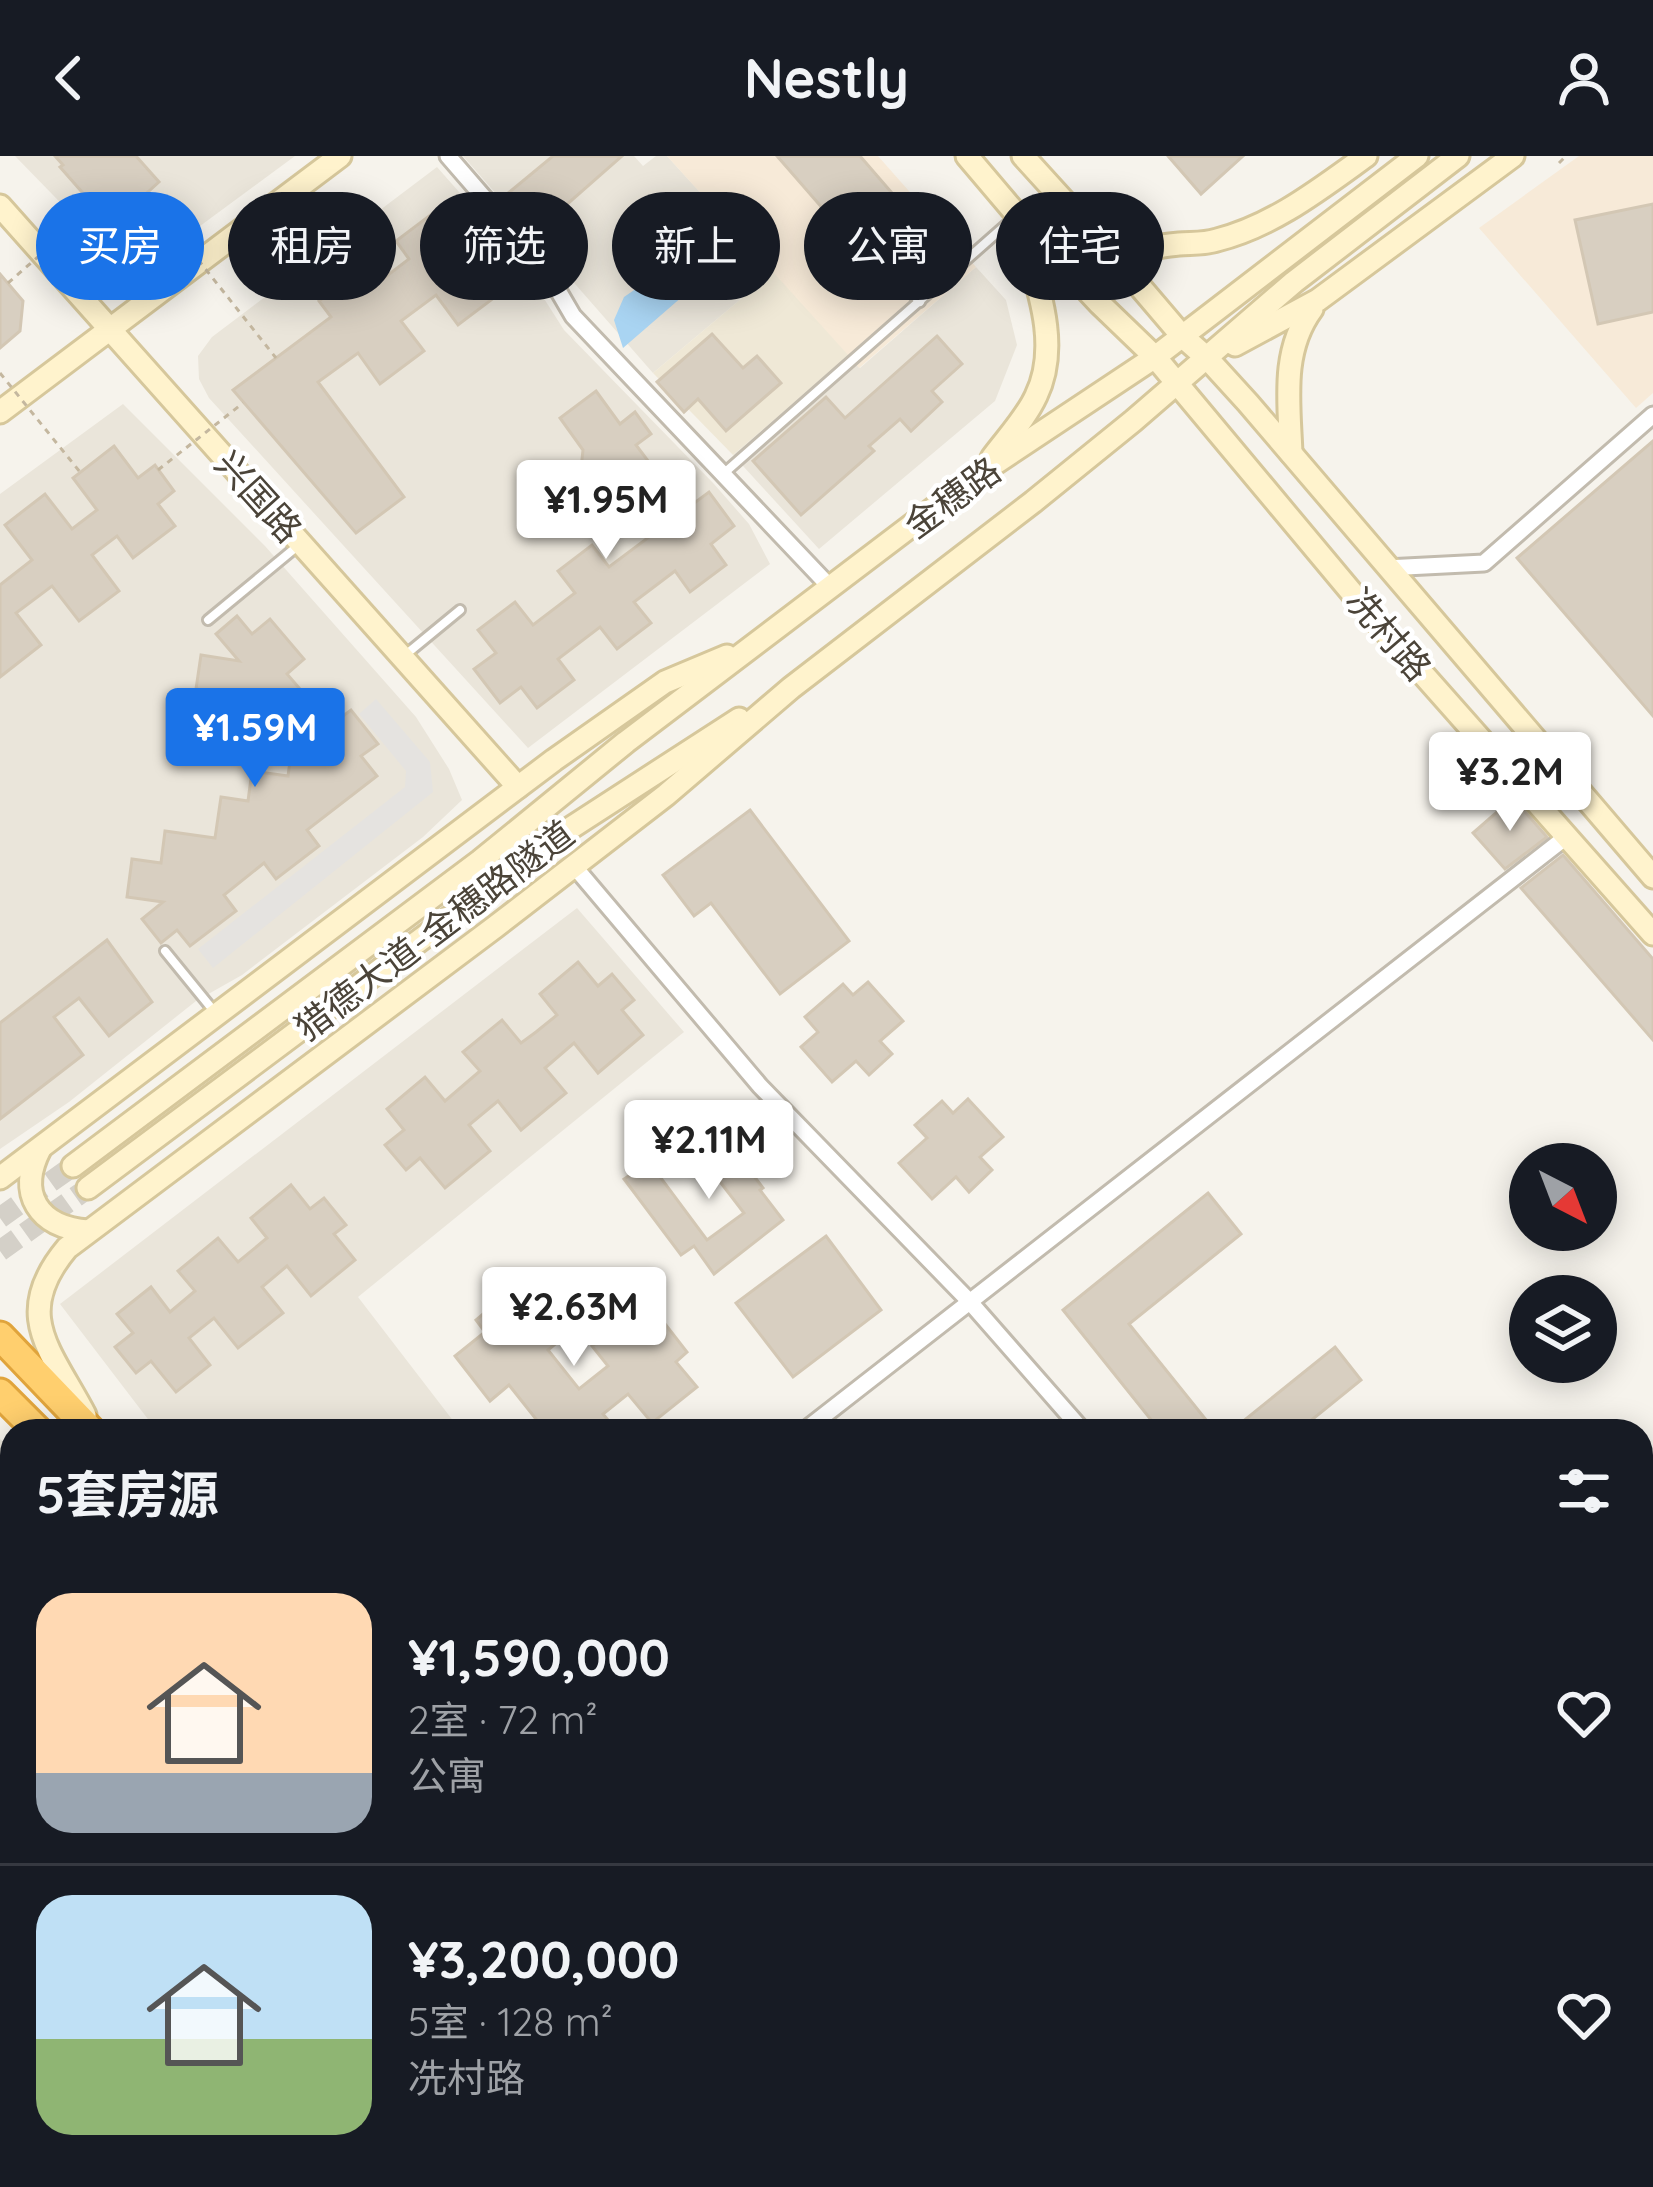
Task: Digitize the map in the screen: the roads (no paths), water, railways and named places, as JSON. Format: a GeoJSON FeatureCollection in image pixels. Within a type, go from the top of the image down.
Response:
{"type":"FeatureCollection","features":[{"type":"Feature","properties":{"kind":"highway"},"geometry":{"type":"LineString","coordinates":[[0,1336],[80,1419]]}},
{"type":"Feature","properties":{"kind":"highway"},"geometry":{"type":"LineString","coordinates":[[0,1393],[24,1419]]}},
{"type":"Feature","properties":{"kind":"main road"},"geometry":{"type":"LineString","coordinates":[[0,412],[340,156]]}},
{"type":"Feature","properties":{"kind":"main road"},"geometry":{"type":"LineString","coordinates":[[967,156],[998,192]]}},
{"type":"Feature","properties":{"kind":"main road"},"geometry":{"type":"LineString","coordinates":[[1023,156],[1056,192]]}},
{"type":"Feature","properties":{"kind":"main road"},"geometry":{"type":"LineString","coordinates":[[1164,246],[1212,242],[1267,222],[1366,156]]}},
{"type":"Feature","properties":{"kind":"main road","name":"金穗路"},"geometry":{"type":"LineString","coordinates":[[755,644],[982,472],[1155,357],[1417,156]]}},
{"type":"Feature","properties":{"kind":"main road"},"geometry":{"type":"LineString","coordinates":[[1208,358],[1294,282],[1458,156]]}},
{"type":"Feature","properties":{"kind":"main road"},"geometry":{"type":"LineString","coordinates":[[1208,358],[1318,300],[1513,156]]}},
{"type":"Feature","properties":{"kind":"main road","name":"兴国路"},"geometry":{"type":"LineString","coordinates":[[0,206],[518,787]]}},
{"type":"Feature","properties":{"kind":"main road"},"geometry":{"type":"LineString","coordinates":[[982,472],[1036,398],[1047,365],[1047,327],[1040,300]]}},
{"type":"Feature","properties":{"kind":"main road"},"geometry":{"type":"LineString","coordinates":[[1096,300],[1155,357]]}},
{"type":"Feature","properties":{"kind":"main road"},"geometry":{"type":"LineString","coordinates":[[1152,300],[1183,336]]}},
{"type":"Feature","properties":{"kind":"main road"},"geometry":{"type":"LineString","coordinates":[[1291,453],[1288,381],[1297,330],[1318,300]]}},
{"type":"Feature","properties":{"kind":"main road","name":"冼村路"},"geometry":{"type":"LineString","coordinates":[[1183,336],[1291,453],[1653,877]]}},
{"type":"Feature","properties":{"kind":"main road","name":"冼村路"},"geometry":{"type":"LineString","coordinates":[[1155,357],[1368,612],[1653,934]]}},
{"type":"Feature","properties":{"kind":"main road","name":"金穗路"},"geometry":{"type":"LineString","coordinates":[[791,688],[1017,514],[1208,358]]}},
{"type":"Feature","properties":{"kind":"main road"},"geometry":{"type":"LineString","coordinates":[[0,1178],[518,787],[665,682],[755,644]]}},
{"type":"Feature","properties":{"kind":"main road","name":"猎德大道-金穗路隧道"},"geometry":{"type":"LineString","coordinates":[[73,1166],[498,848],[755,644]]}},
{"type":"Feature","properties":{"kind":"main road"},"geometry":{"type":"LineString","coordinates":[[86,1419],[38,1320],[44,1281],[67,1248],[666,795],[791,688]]}},
{"type":"Feature","properties":{"kind":"main road","name":"猎德大道-金穗路隧道"},"geometry":{"type":"LineString","coordinates":[[88,1188],[566,831],[791,688]]}},
{"type":"Feature","properties":{"kind":"main road"},"geometry":{"type":"LineString","coordinates":[[41,1148],[30,1176],[35,1204],[58,1224],[88,1231]]}},
{"type":"Feature","properties":{"kind":"street"},"geometry":{"type":"LineString","coordinates":[[448,156],[544,268],[573,316],[831,588]]}},
{"type":"Feature","properties":{"kind":"street"},"geometry":{"type":"LineString","coordinates":[[1386,568],[1484,563],[1653,415]]}},
{"type":"Feature","properties":{"kind":"street"},"geometry":{"type":"LineString","coordinates":[[820,1419],[1566,837]]}},
{"type":"Feature","properties":{"kind":"street"},"geometry":{"type":"LineString","coordinates":[[574,866],[760,1086],[970,1303],[1072,1419]]}},
{"type":"Feature","properties":{"kind":"lane"},"geometry":{"type":"LineString","coordinates":[[722,476],[996,234]]}},
{"type":"Feature","properties":{"kind":"lane"},"geometry":{"type":"LineString","coordinates":[[208,620],[301,543]]}},
{"type":"Feature","properties":{"kind":"lane"},"geometry":{"type":"LineString","coordinates":[[403,657],[460,610]]}},
{"type":"Feature","properties":{"kind":"lane"},"geometry":{"type":"LineString","coordinates":[[165,951],[217,1016]]}},
{"type":"Feature","properties":{"kind":"water"},"geometry":{"type":"Polygon","coordinates":[[[623,300],[678,300],[623,348],[614,320],[623,300]]]}},
{"type":"Feature","properties":{"kind":"tunnel"},"geometry":{"type":"LineString","coordinates":[[0,1218],[73,1166]]}},
{"type":"Feature","properties":{"kind":"tunnel"},"geometry":{"type":"LineString","coordinates":[[0,1251],[88,1188]]}}]}
